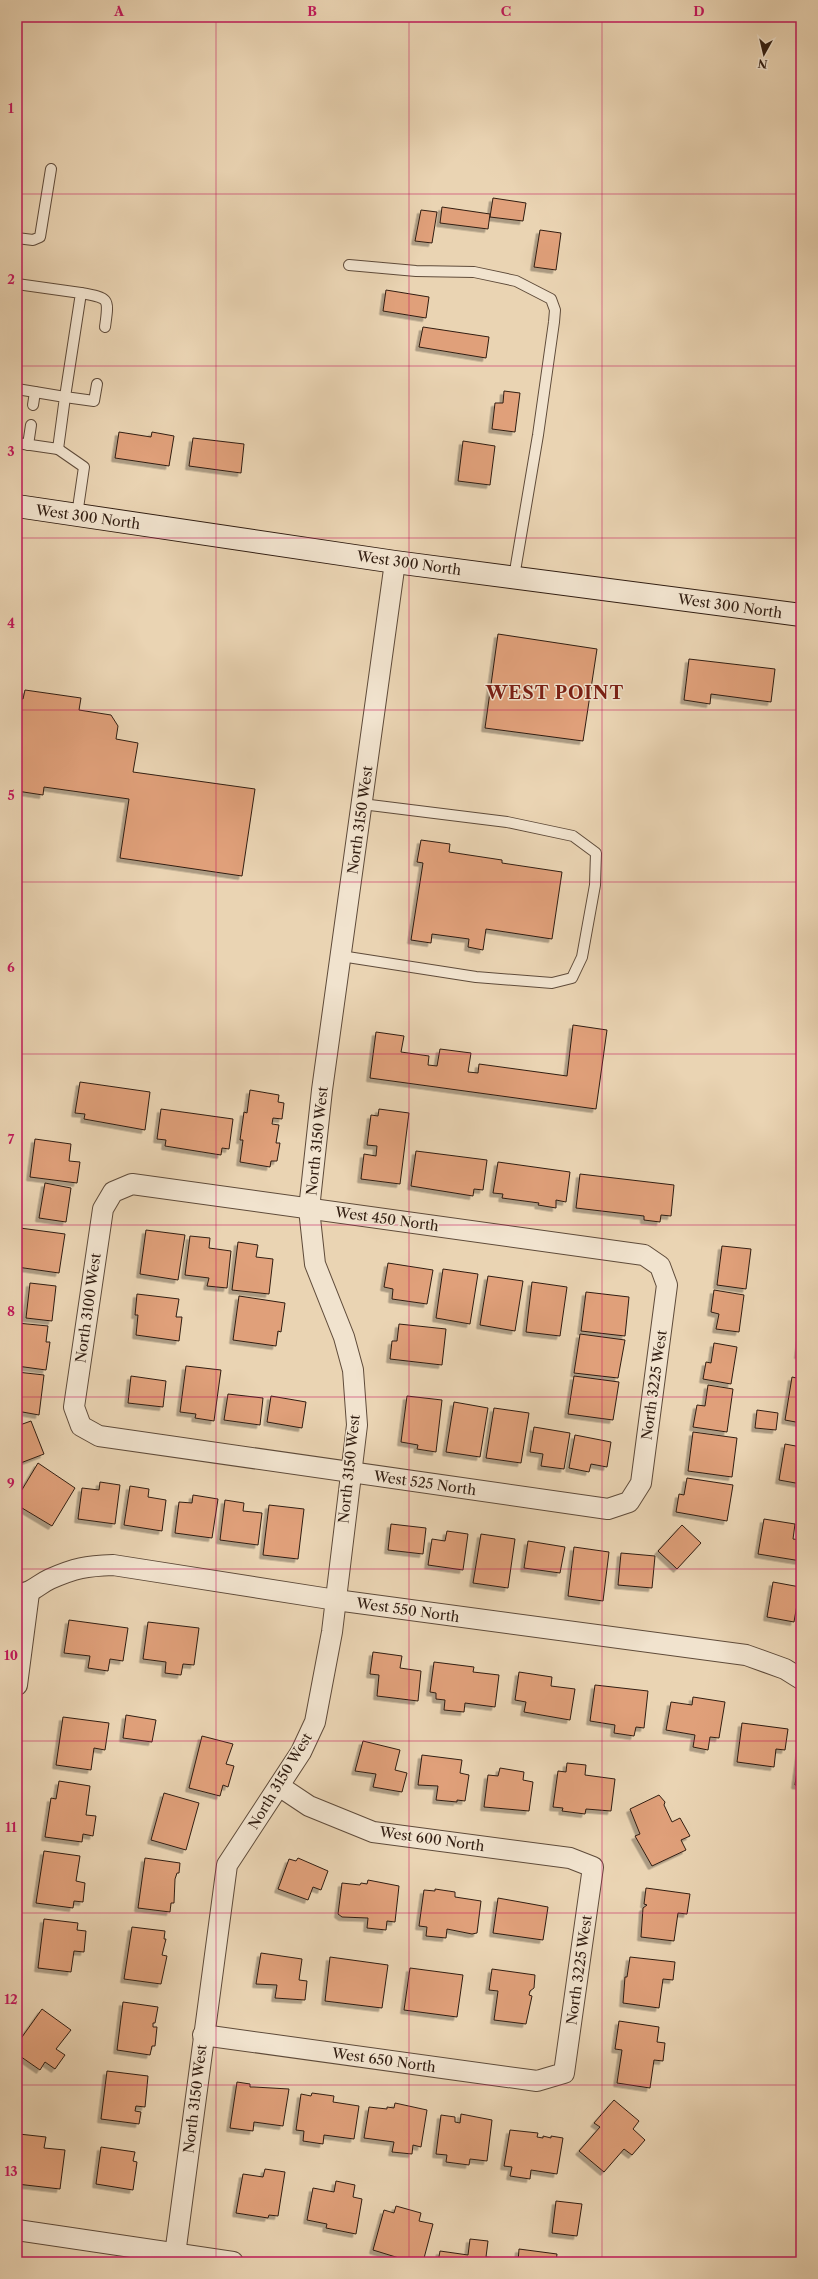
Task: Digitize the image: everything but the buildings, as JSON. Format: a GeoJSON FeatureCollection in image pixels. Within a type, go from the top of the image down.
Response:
{"type":"FeatureCollection","features":[{"type":"Feature","properties":{"kind":"main road","name":"West 300 North"},"geometry":{"type":"LineString","coordinates":[[17,506],[395,562],[801,615]]}},
{"type":"Feature","properties":{"kind":"street","name":"North 3150 West"},"geometry":{"type":"LineString","coordinates":[[175,2258],[203,2035],[227,1865],[301,1752],[315,1722],[332,1632],[350,1472],[357,1425],[352,1370],[344,1337],[314,1264],[309,1209],[322,1090],[395,562]]}},
{"type":"Feature","properties":{"kind":"street","name":"West 450 North"},"geometry":{"type":"LineString","coordinates":[[113,1192],[132,1184],[644,1255],[660,1266]]}},
{"type":"Feature","properties":{"kind":"street","name":"North 3100 West"},"geometry":{"type":"LineString","coordinates":[[81,1426],[74,1406],[103,1210],[113,1192]]}},
{"type":"Feature","properties":{"kind":"street","name":"North 3225 West"},"geometry":{"type":"LineString","coordinates":[[629,1502],[640,1483],[667,1285],[660,1266]]}},
{"type":"Feature","properties":{"kind":"street","name":"West 525 North"},"geometry":{"type":"LineString","coordinates":[[81,1426],[99,1436],[608,1509],[629,1502]]}},
{"type":"Feature","properties":{"kind":"street","name":"West 550 North"},"geometry":{"type":"LineString","coordinates":[[23,1594],[48,1580],[84,1566],[113,1565],[336,1600],[746,1655],[785,1669],[801,1679]]}},
{"type":"Feature","properties":{"kind":"street"},"geometry":{"type":"LineString","coordinates":[[17,1685],[23,1594]]}},
{"type":"Feature","properties":{"kind":"street","name":"West 600 North"},"geometry":{"type":"LineString","coordinates":[[279,1786],[309,1806],[373,1832],[570,1858],[593,1867]]}},
{"type":"Feature","properties":{"kind":"street","name":"North 3225 West"},"geometry":{"type":"LineString","coordinates":[[564,2073],[593,1867]]}},
{"type":"Feature","properties":{"kind":"street","name":"West 650 North"},"geometry":{"type":"LineString","coordinates":[[203,2035],[538,2081],[564,2073]]}},
{"type":"Feature","properties":{"kind":"street"},"geometry":{"type":"LineString","coordinates":[[17,2230],[175,2258],[233,2262]]}},
{"type":"Feature","properties":{"kind":"lane"},"geometry":{"type":"LineString","coordinates":[[17,238],[33,240],[40,237],[51,169]]}},
{"type":"Feature","properties":{"kind":"lane"},"geometry":{"type":"LineString","coordinates":[[349,265],[416,271],[474,272],[516,281],[551,299],[555,310],[553,330],[538,435],[514,577]]}},
{"type":"Feature","properties":{"kind":"lane"},"geometry":{"type":"LineString","coordinates":[[17,284],[102,296],[106,300],[108,306],[105,327]]}},
{"type":"Feature","properties":{"kind":"lane"},"geometry":{"type":"LineString","coordinates":[[58,449],[81,293]]}},
{"type":"Feature","properties":{"kind":"lane"},"geometry":{"type":"LineString","coordinates":[[17,390],[94,401],[97,384]]}},
{"type":"Feature","properties":{"kind":"lane"},"geometry":{"type":"LineString","coordinates":[[33,405],[35,392]]}},
{"type":"Feature","properties":{"kind":"lane"},"geometry":{"type":"LineString","coordinates":[[28,445],[31,425]]}},
{"type":"Feature","properties":{"kind":"lane"},"geometry":{"type":"LineString","coordinates":[[17,443],[58,449],[84,467],[77,515]]}},
{"type":"Feature","properties":{"kind":"lane"},"geometry":{"type":"LineString","coordinates":[[341,956],[476,977],[552,983],[572,978],[582,957],[595,885],[596,853],[573,836],[507,822],[362,804]]}},
{"type":"Feature","properties":{"kind":"district","name":"WEST POINT"},"geometry":{"type":"Point","coordinates":[555,693]}}]}
